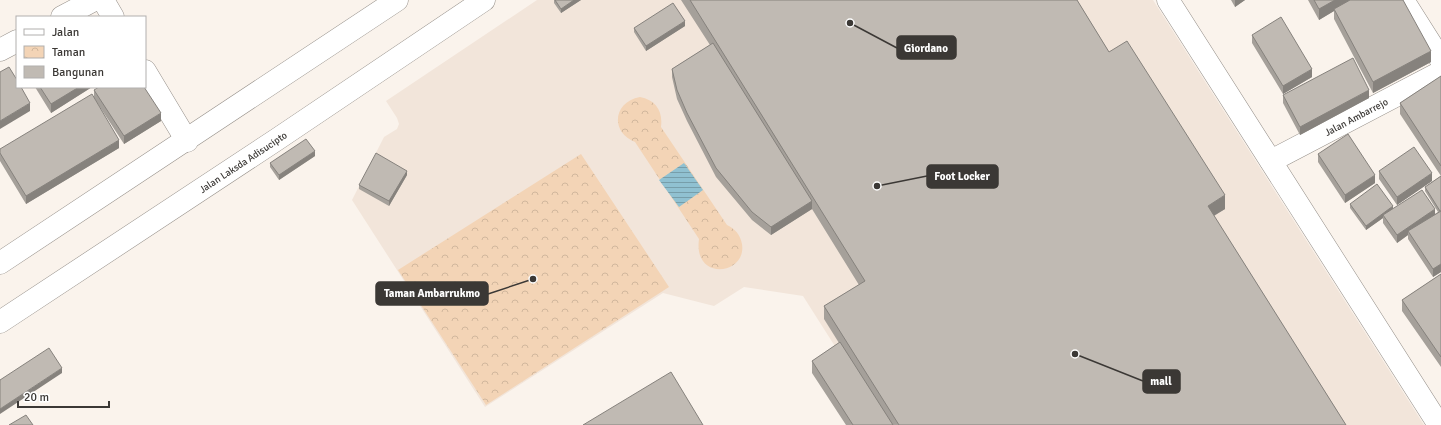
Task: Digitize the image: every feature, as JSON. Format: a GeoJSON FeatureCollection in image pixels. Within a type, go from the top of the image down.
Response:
{"type":"FeatureCollection","features":[{"type":"Feature","properties":{"kind":"main road"},"geometry":{"type":"LineString","coordinates":[[64,16],[94,0]]}},
{"type":"Feature","properties":{"kind":"main road"},"geometry":{"type":"LineString","coordinates":[[103,0],[112,16]]}},
{"type":"Feature","properties":{"kind":"main road"},"geometry":{"type":"LineString","coordinates":[[0,263],[187,141],[397,0]]}},
{"type":"Feature","properties":{"kind":"main road","name":"Jalan Laksda Adisucipto"},"geometry":{"type":"LineString","coordinates":[[0,322],[276,140],[484,0]]}},
{"type":"Feature","properties":{"kind":"main road"},"geometry":{"type":"LineString","coordinates":[[1168,0],[1439,425]]}},
{"type":"Feature","properties":{"kind":"main road"},"geometry":{"type":"LineString","coordinates":[[1403,0],[1441,60]]}},
{"type":"Feature","properties":{"kind":"main road"},"geometry":{"type":"LineString","coordinates":[[0,50],[16,42]]}},
{"type":"Feature","properties":{"kind":"main road","name":"Jalan Ambarrejo"},"geometry":{"type":"LineString","coordinates":[[1271,162],[1441,72]]}},
{"type":"Feature","properties":{"kind":"main road"},"geometry":{"type":"LineString","coordinates":[[146,73],[187,141]]}},
{"type":"Feature","properties":{"kind":"shaded area"},"geometry":{"type":"Polygon","coordinates":[[[537,0],[1153,0],[1424,425],[885,425],[803,296],[744,287],[714,306],[663,293],[485,407],[352,200],[384,137],[397,129],[399,124],[397,118],[386,101],[537,0]]]}},
{"type":"Feature","properties":{"kind":"green space"},"geometry":{"type":"Polygon","coordinates":[[[640,97],[646,98],[657,107],[661,116],[661,127],[727,225],[735,230],[740,237],[742,244],[741,254],[737,262],[729,267],[720,269],[711,268],[704,262],[699,253],[699,239],[635,142],[621,131],[618,125],[620,111],[624,105],[631,100],[640,97]]]}},
{"type":"Feature","properties":{"kind":"green space"},"geometry":{"type":"Polygon","coordinates":[[[581,154],[669,287],[486,405],[398,270],[581,154]]]}},
{"type":"Feature","properties":{"kind":"water"},"geometry":{"type":"Polygon","coordinates":[[[684,163],[703,190],[679,207],[659,180],[684,163]]]}},
{"type":"Feature","properties":{"kind":"building"},"geometry":{"type":"Polygon","coordinates":[[[555,0],[574,0],[561,9],[555,0]]]}},
{"type":"Feature","properties":{"kind":"building"},"geometry":{"type":"Polygon","coordinates":[[[690,0],[1077,0],[1109,52],[1127,41],[1225,195],[1208,206],[1346,425],[899,425],[824,306],[865,281],[690,0]]]}},
{"type":"Feature","properties":{"kind":"building"},"geometry":{"type":"Polygon","coordinates":[[[1314,0],[1335,0],[1319,9],[1314,0]]]}},
{"type":"Feature","properties":{"kind":"building"},"geometry":{"type":"Polygon","coordinates":[[[1350,0],[1403,0],[1431,51],[1373,82],[1334,9],[1350,0]]]}},
{"type":"Feature","properties":{"kind":"building"},"geometry":{"type":"Polygon","coordinates":[[[673,3],[685,21],[646,46],[634,28],[673,3]]]}},
{"type":"Feature","properties":{"kind":"building"},"geometry":{"type":"Polygon","coordinates":[[[1281,17],[1312,69],[1283,86],[1252,35],[1281,17]]]}},
{"type":"Feature","properties":{"kind":"building"},"geometry":{"type":"Polygon","coordinates":[[[713,43],[812,201],[771,227],[752,212],[716,168],[687,113],[677,90],[672,69],[713,43]]]}},
{"type":"Feature","properties":{"kind":"building"},"geometry":{"type":"Polygon","coordinates":[[[1353,58],[1369,90],[1300,127],[1283,95],[1353,58]]]}},
{"type":"Feature","properties":{"kind":"building"},"geometry":{"type":"Polygon","coordinates":[[[9,67],[16,78],[16,88],[22,88],[30,103],[0,121],[0,72],[9,67]]]}},
{"type":"Feature","properties":{"kind":"building"},"geometry":{"type":"Polygon","coordinates":[[[1441,76],[1441,166],[1400,103],[1441,76]]]}},
{"type":"Feature","properties":{"kind":"building"},"geometry":{"type":"Polygon","coordinates":[[[41,88],[77,88],[51,104],[41,88]]]}},
{"type":"Feature","properties":{"kind":"building"},"geometry":{"type":"Polygon","coordinates":[[[97,88],[145,88],[161,113],[124,136],[94,90],[97,88]]]}},
{"type":"Feature","properties":{"kind":"building"},"geometry":{"type":"Polygon","coordinates":[[[92,94],[119,140],[26,196],[0,153],[0,149],[92,94]]]}},
{"type":"Feature","properties":{"kind":"building"},"geometry":{"type":"Polygon","coordinates":[[[1348,134],[1375,175],[1345,195],[1318,154],[1348,134]]]}},
{"type":"Feature","properties":{"kind":"building"},"geometry":{"type":"Polygon","coordinates":[[[306,139],[315,151],[279,175],[270,163],[306,139]]]}},
{"type":"Feature","properties":{"kind":"building"},"geometry":{"type":"Polygon","coordinates":[[[1414,147],[1432,173],[1397,197],[1379,171],[1414,147]]]}},
{"type":"Feature","properties":{"kind":"building"},"geometry":{"type":"Polygon","coordinates":[[[376,153],[407,171],[389,201],[359,185],[376,153]]]}},
{"type":"Feature","properties":{"kind":"building"},"geometry":{"type":"Polygon","coordinates":[[[1441,176],[1441,211],[1440,211],[1425,187],[1441,176]]]}},
{"type":"Feature","properties":{"kind":"building"},"geometry":{"type":"Polygon","coordinates":[[[1377,184],[1393,206],[1366,226],[1350,204],[1377,184]]]}},
{"type":"Feature","properties":{"kind":"building"},"geometry":{"type":"Polygon","coordinates":[[[1422,190],[1435,209],[1397,235],[1383,215],[1422,190]]]}},
{"type":"Feature","properties":{"kind":"building"},"geometry":{"type":"Polygon","coordinates":[[[1441,211],[1441,264],[1433,269],[1408,231],[1441,211]]]}},
{"type":"Feature","properties":{"kind":"building"},"geometry":{"type":"Polygon","coordinates":[[[1441,274],[1441,357],[1402,300],[1441,274]]]}},
{"type":"Feature","properties":{"kind":"building"},"geometry":{"type":"Polygon","coordinates":[[[840,342],[893,425],[853,425],[812,361],[840,342]]]}},
{"type":"Feature","properties":{"kind":"building"},"geometry":{"type":"Polygon","coordinates":[[[49,348],[62,368],[0,409],[0,380],[49,348]]]}},
{"type":"Feature","properties":{"kind":"building"},"geometry":{"type":"Polygon","coordinates":[[[671,372],[703,425],[583,425],[671,372]]]}},
{"type":"Feature","properties":{"kind":"building"},"geometry":{"type":"Polygon","coordinates":[[[26,415],[33,425],[9,425],[26,415]]]}},
{"type":"Feature","properties":{"kind":"place","name":"Giordano"},"geometry":{"type":"Point","coordinates":[850,23]}},
{"type":"Feature","properties":{"kind":"place","name":"Foot Locker"},"geometry":{"type":"Point","coordinates":[877,186]}},
{"type":"Feature","properties":{"kind":"place","name":"Taman Ambarrukmo"},"geometry":{"type":"Point","coordinates":[533,279]}},
{"type":"Feature","properties":{"kind":"place","name":"mall"},"geometry":{"type":"Point","coordinates":[1075,354]}}]}
